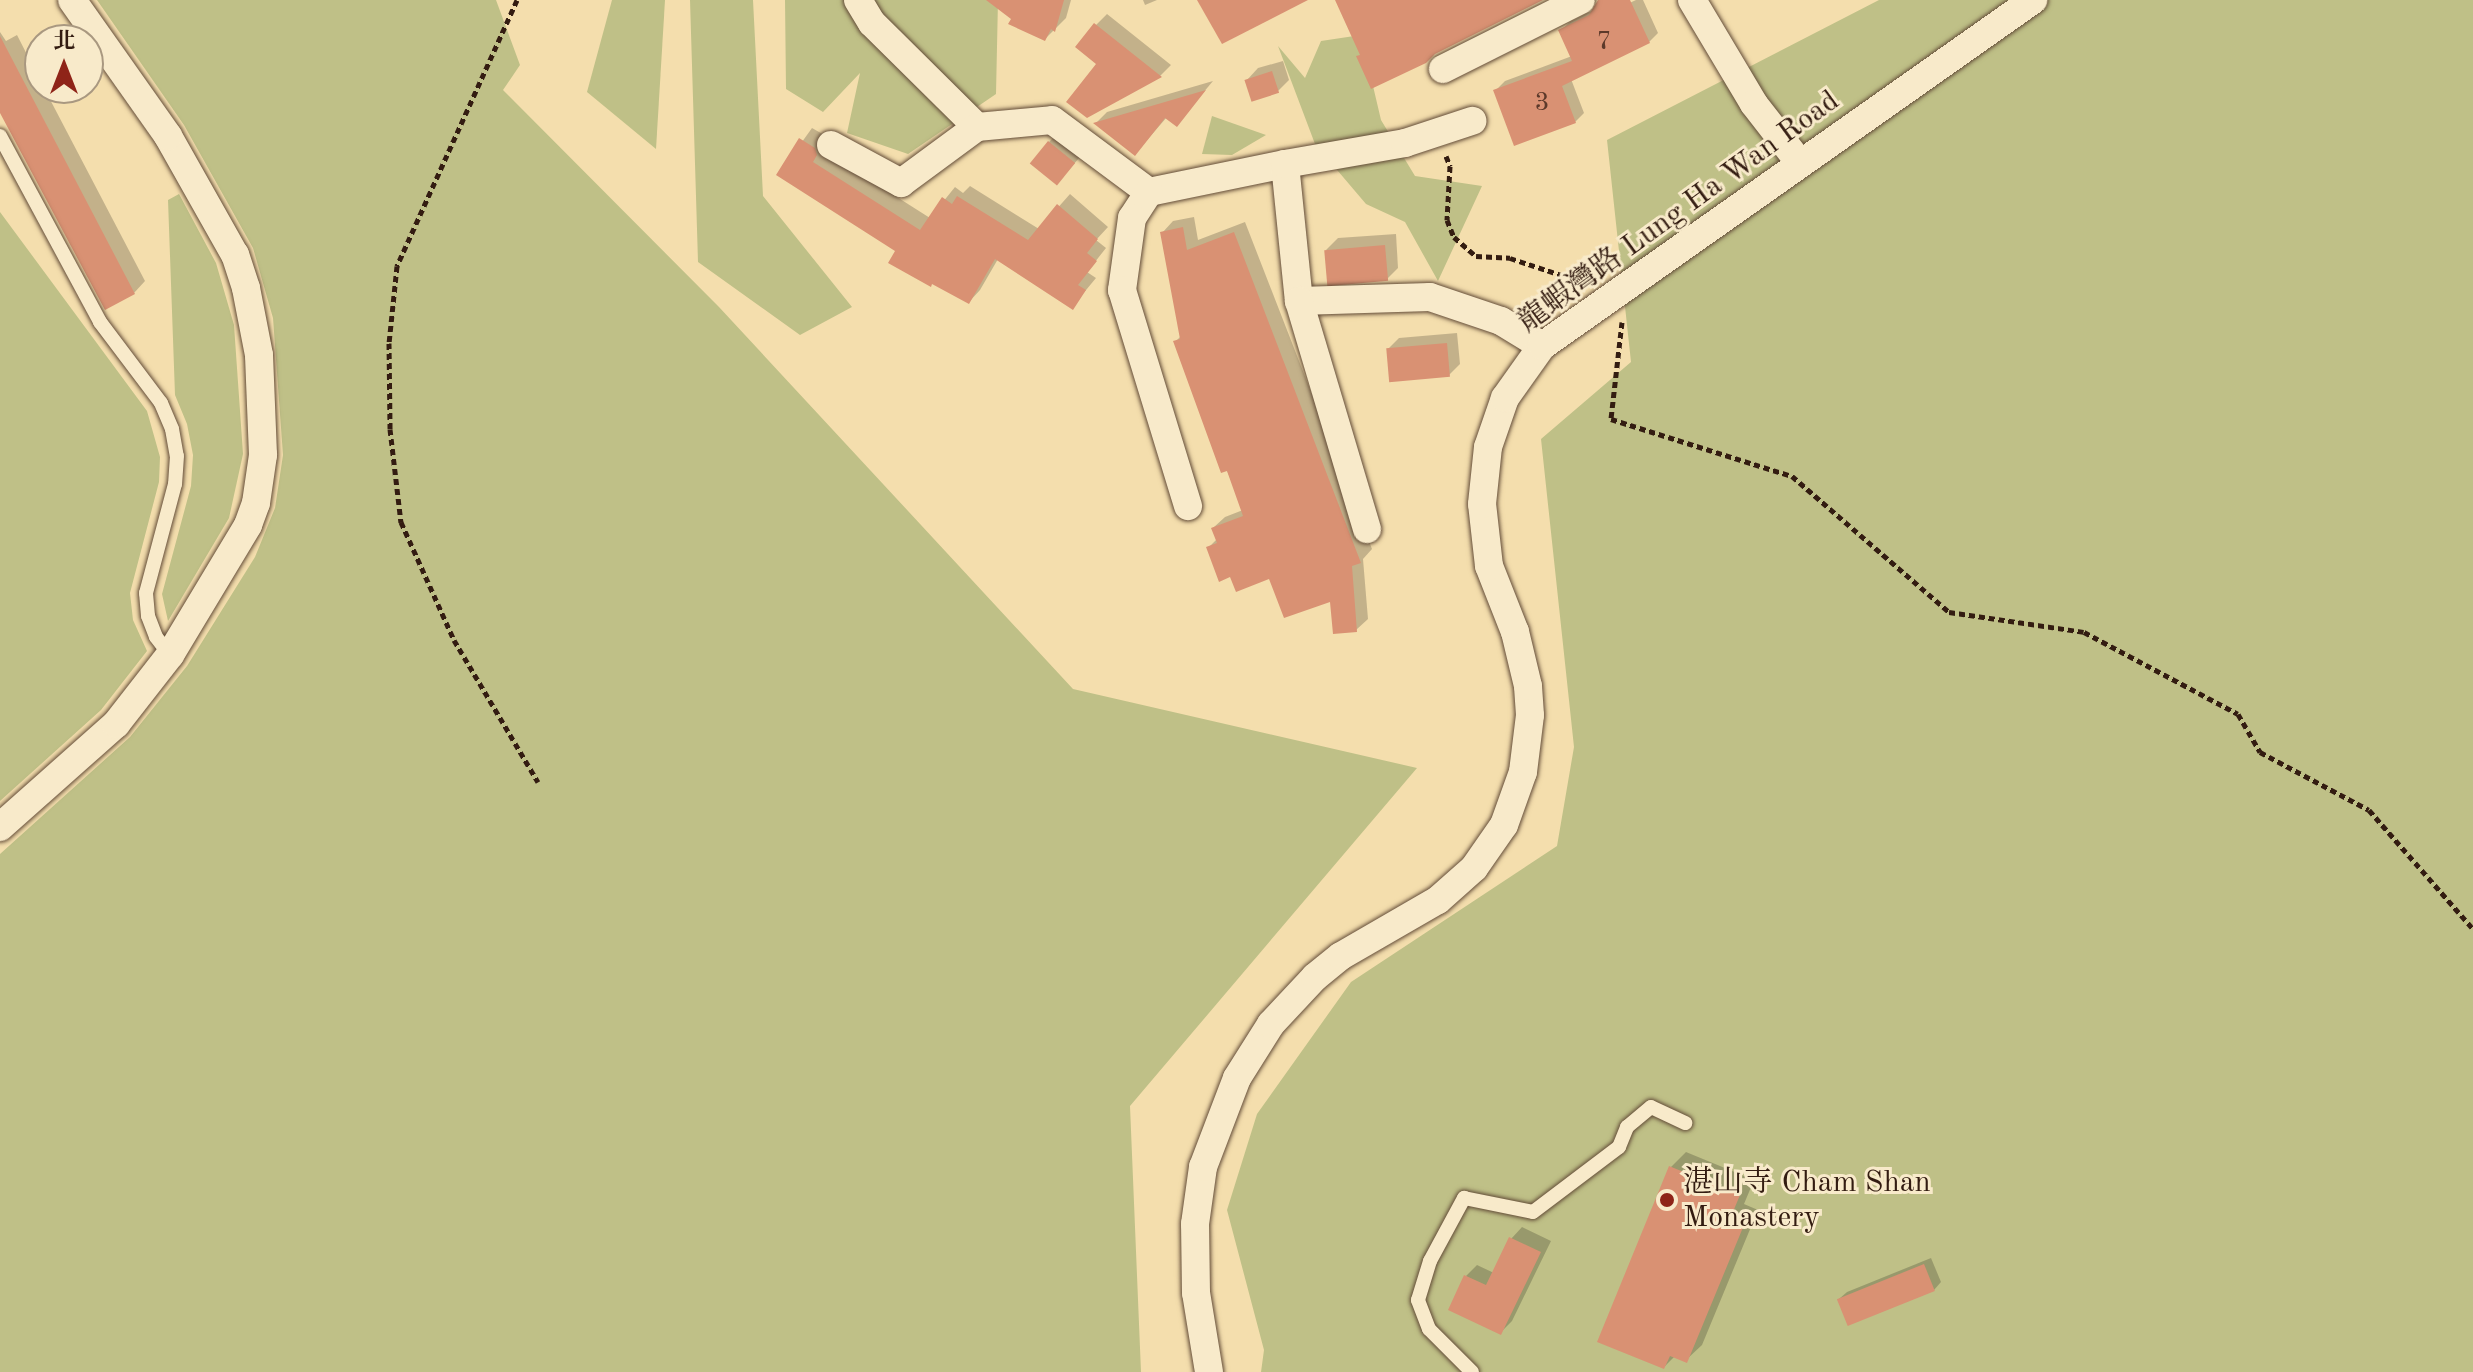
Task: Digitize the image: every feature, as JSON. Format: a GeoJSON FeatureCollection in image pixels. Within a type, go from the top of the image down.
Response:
{"type":"FeatureCollection","features":[{"type":"Feature","properties":{"kind":"street"},"geometry":{"type":"LineString","coordinates":[[0,827],[116,724],[170,655],[238,547],[256,503],[263,431],[254,321],[238,266],[220,224],[168,136],[72,0]]}},
{"type":"Feature","properties":{"kind":"street"},"geometry":{"type":"LineString","coordinates":[[858,0],[872,23],[977,127]]}},
{"type":"Feature","properties":{"kind":"street"},"geometry":{"type":"LineString","coordinates":[[1443,69],[1581,0]]}},
{"type":"Feature","properties":{"kind":"street","name":"龍蝦灣路 Lung Ha Wan Road"},"geometry":{"type":"LineString","coordinates":[[1209,1372],[1196,1293],[1195,1224],[1203,1167],[1237,1078],[1271,1024],[1315,977],[1341,956],[1438,900],[1466,877],[1497,835],[1514,799],[1528,744],[1528,686],[1515,632],[1489,566],[1482,504],[1488,447],[1505,398],[1542,346],[2033,0]]}},
{"type":"Feature","properties":{"kind":"street"},"geometry":{"type":"LineString","coordinates":[[1703,6],[1754,104],[1800,163]]}},
{"type":"Feature","properties":{"kind":"street"},"geometry":{"type":"LineString","coordinates":[[831,145],[901,183],[977,127],[1052,120],[1149,192]]}},
{"type":"Feature","properties":{"kind":"street"},"geometry":{"type":"LineString","coordinates":[[1188,506],[1122,290],[1132,218],[1149,192],[1405,143],[1472,121]]}},
{"type":"Feature","properties":{"kind":"street"},"geometry":{"type":"LineString","coordinates":[[1285,164],[1299,301],[1367,529]]}},
{"type":"Feature","properties":{"kind":"street"},"geometry":{"type":"LineString","coordinates":[[1299,301],[1430,297],[1501,321],[1542,346]]}},
{"type":"Feature","properties":{"kind":"lane"},"geometry":{"type":"LineString","coordinates":[[0,136],[100,322],[161,403],[172,429],[177,456],[175,484],[146,593],[152,626],[170,655]]}},
{"type":"Feature","properties":{"kind":"lane"},"geometry":{"type":"LineString","coordinates":[[1472,1372],[1429,1329],[1418,1300],[1430,1261],[1464,1198],[1533,1212],[1619,1147],[1627,1127],[1651,1107],[1686,1123]]}},
{"type":"Feature","properties":{"kind":"path"},"geometry":{"type":"LineString","coordinates":[[517,0],[397,266],[389,343],[390,414],[401,522],[454,640],[538,782]]}},
{"type":"Feature","properties":{"kind":"path"},"geometry":{"type":"LineString","coordinates":[[1439,133],[1450,166],[1448,225],[1454,237],[1473,254],[1510,258],[1578,281],[1626,285],[1611,419],[1792,476],[1949,612],[2084,632],[2238,714],[2260,752],[2369,810],[2473,929]]}},
{"type":"Feature","properties":{"kind":"green space"},"geometry":{"type":"Polygon","coordinates":[[[97,0],[496,0],[520,65],[503,90],[719,307],[1073,689],[1417,768],[1130,1106],[1141,1372],[0,1372],[0,854],[130,737],[187,666],[255,557],[275,508],[283,455],[273,318],[253,248],[184,125],[97,0]]]}},
{"type":"Feature","properties":{"kind":"green space"},"geometry":{"type":"Polygon","coordinates":[[[612,0],[665,0],[656,149],[587,92],[612,0]]]}},
{"type":"Feature","properties":{"kind":"green space"},"geometry":{"type":"Polygon","coordinates":[[[690,0],[753,0],[763,196],[852,307],[800,335],[698,262],[690,0]]]}},
{"type":"Feature","properties":{"kind":"green space"},"geometry":{"type":"Polygon","coordinates":[[[785,0],[998,0],[996,94],[908,154],[847,133],[860,73],[823,112],[786,89],[785,0]]]}},
{"type":"Feature","properties":{"kind":"green space"},"geometry":{"type":"Polygon","coordinates":[[[1879,0],[2473,0],[2473,1372],[1261,1372],[1264,1350],[1227,1210],[1257,1114],[1351,982],[1557,846],[1574,747],[1541,439],[1631,362],[1607,140],[1879,0]]]}},
{"type":"Feature","properties":{"kind":"green space"},"geometry":{"type":"Polygon","coordinates":[[[1361,35],[1381,120],[1415,176],[1482,186],[1438,281],[1405,222],[1366,204],[1315,144],[1278,46],[1305,78],[1321,41],[1361,35]]]}},
{"type":"Feature","properties":{"kind":"green space"},"geometry":{"type":"Polygon","coordinates":[[[1212,116],[1266,135],[1232,155],[1202,154],[1212,116]]]}},
{"type":"Feature","properties":{"kind":"green space"},"geometry":{"type":"Polygon","coordinates":[[[179,194],[216,263],[234,325],[243,454],[229,518],[168,621],[162,594],[191,486],[193,455],[187,424],[175,395],[168,200],[179,194]]]}},
{"type":"Feature","properties":{"kind":"green space"},"geometry":{"type":"Polygon","coordinates":[[[0,212],[147,411],[160,457],[159,482],[130,593],[133,620],[147,651],[101,710],[0,801],[0,212]]]}},
{"type":"Feature","properties":{"kind":"building"},"geometry":{"type":"Polygon","coordinates":[[[986,0],[1064,0],[1055,32],[1051,29],[1045,41],[1008,24],[1011,19],[986,0]]]}},
{"type":"Feature","properties":{"kind":"building"},"geometry":{"type":"Polygon","coordinates":[[[1197,0],[1308,0],[1222,44],[1197,0]]]}},
{"type":"Feature","properties":{"kind":"building"},"geometry":{"type":"Polygon","coordinates":[[[1335,0],[1543,0],[1371,89],[1356,56],[1360,55],[1335,0]]]}},
{"type":"Feature","properties":{"kind":"building"},"geometry":{"type":"Polygon","coordinates":[[[1598,0],[1630,0],[1650,43],[1562,86],[1576,123],[1514,146],[1493,90],[1572,61],[1558,30],[1589,15],[1598,0]]]}},
{"type":"Feature","properties":{"kind":"building"},"geometry":{"type":"Polygon","coordinates":[[[1094,23],[1162,77],[1087,118],[1066,102],[1096,64],[1075,47],[1094,23]]]}},
{"type":"Feature","properties":{"kind":"building"},"geometry":{"type":"Polygon","coordinates":[[[0,36],[24,82],[24,104],[36,104],[135,294],[105,310],[0,113],[0,36]]]}},
{"type":"Feature","properties":{"kind":"building"},"geometry":{"type":"Polygon","coordinates":[[[1272,71],[1279,93],[1252,102],[1244,80],[1272,71]]]}},
{"type":"Feature","properties":{"kind":"building"},"geometry":{"type":"Polygon","coordinates":[[[1206,90],[1177,127],[1165,118],[1135,156],[1093,123],[1206,90]]]}},
{"type":"Feature","properties":{"kind":"building"},"geometry":{"type":"Polygon","coordinates":[[[799,138],[815,148],[817,155],[813,162],[920,230],[942,197],[952,204],[957,196],[1028,240],[1057,204],[1098,239],[1087,253],[1097,261],[1078,285],[1086,290],[1073,310],[995,259],[969,304],[932,284],[931,287],[888,263],[895,251],[776,175],[799,138]]]}},
{"type":"Feature","properties":{"kind":"building"},"geometry":{"type":"Polygon","coordinates":[[[1048,141],[1075,163],[1057,186],[1030,164],[1048,141]]]}},
{"type":"Feature","properties":{"kind":"building"},"geometry":{"type":"Polygon","coordinates":[[[1183,227],[1187,250],[1234,232],[1361,563],[1352,566],[1357,632],[1333,634],[1330,602],[1284,618],[1269,579],[1236,592],[1230,577],[1219,582],[1206,547],[1217,543],[1211,528],[1243,516],[1227,471],[1221,473],[1173,341],[1180,339],[1160,232],[1183,227]]]}},
{"type":"Feature","properties":{"kind":"building"},"geometry":{"type":"Polygon","coordinates":[[[1385,245],[1388,281],[1327,286],[1324,250],[1385,245]]]}},
{"type":"Feature","properties":{"kind":"building"},"geometry":{"type":"Polygon","coordinates":[[[1447,343],[1450,377],[1389,382],[1386,348],[1447,343]]]}},
{"type":"Feature","properties":{"kind":"building"},"geometry":{"type":"Polygon","coordinates":[[[1669,1166],[1740,1195],[1730,1219],[1744,1225],[1687,1363],[1670,1356],[1664,1369],[1597,1342],[1669,1166]]]}},
{"type":"Feature","properties":{"kind":"building"},"geometry":{"type":"Polygon","coordinates":[[[1509,1237],[1541,1252],[1501,1335],[1448,1310],[1464,1275],[1486,1285],[1509,1237]]]}},
{"type":"Feature","properties":{"kind":"building"},"geometry":{"type":"Polygon","coordinates":[[[1924,1264],[1935,1291],[1848,1326],[1837,1299],[1924,1264]]]}},
{"type":"Feature","properties":{"kind":"place","name":"湛山寺 Cham Shan Monastery"},"geometry":{"type":"Point","coordinates":[1667,1200]}}]}
